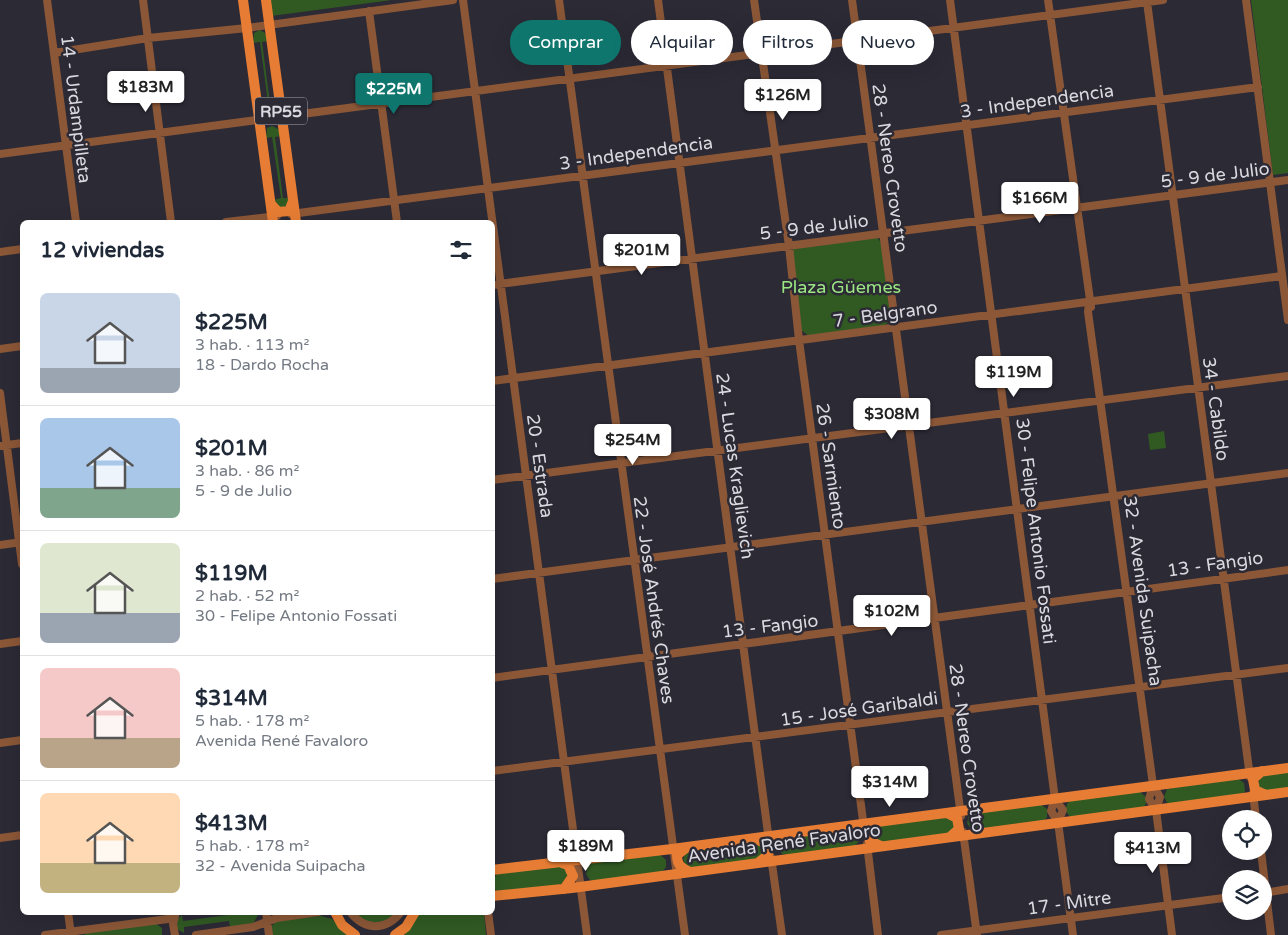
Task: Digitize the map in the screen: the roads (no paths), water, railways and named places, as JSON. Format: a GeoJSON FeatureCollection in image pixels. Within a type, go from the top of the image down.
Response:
{"type":"FeatureCollection","features":[{"type":"Feature","properties":{"kind":"main road","name":"RP55"},"geometry":{"type":"LineString","coordinates":[[243,0],[272,220]]}},
{"type":"Feature","properties":{"kind":"main road","name":"RP55"},"geometry":{"type":"LineString","coordinates":[[266,0],[295,218]]}},
{"type":"Feature","properties":{"kind":"main road"},"geometry":{"type":"LineString","coordinates":[[270,203],[278,212],[284,212],[289,210],[293,200]]}},
{"type":"Feature","properties":{"kind":"main road","name":"Avenida René Favaloro"},"geometry":{"type":"LineString","coordinates":[[495,872],[1288,768]]}},
{"type":"Feature","properties":{"kind":"main road"},"geometry":{"type":"LineString","coordinates":[[1263,771],[1253,779],[1253,785],[1255,790],[1267,795]]}},
{"type":"Feature","properties":{"kind":"main road","name":"Avenida René Favaloro"},"geometry":{"type":"LineString","coordinates":[[495,895],[581,887],[1288,792]]}},
{"type":"Feature","properties":{"kind":"main road"},"geometry":{"type":"LineString","coordinates":[[947,813],[957,818],[959,824],[959,829],[949,838]]}},
{"type":"Feature","properties":{"kind":"main road"},"geometry":{"type":"LineString","coordinates":[[878,822],[868,830],[868,836],[870,841],[882,847]]}},
{"type":"Feature","properties":{"kind":"main road"},"geometry":{"type":"LineString","coordinates":[[755,838],[766,844],[768,849],[768,854],[757,864]]}},
{"type":"Feature","properties":{"kind":"main road"},"geometry":{"type":"LineString","coordinates":[[686,847],[677,855],[677,861],[679,866],[690,872]]}},
{"type":"Feature","properties":{"kind":"main road"},"geometry":{"type":"LineString","coordinates":[[562,863],[568,865],[574,876],[564,889]]}},
{"type":"Feature","properties":{"kind":"main road"},"geometry":{"type":"LineString","coordinates":[[337,915],[342,925],[355,935]]}},
{"type":"Feature","properties":{"kind":"main road"},"geometry":{"type":"LineString","coordinates":[[395,935],[406,927],[413,915]]}},
{"type":"Feature","properties":{"kind":"street","name":"14 - Urdampilleta"},"geometry":{"type":"LineString","coordinates":[[47,0],[76,220]]}},
{"type":"Feature","properties":{"kind":"street"},"geometry":{"type":"LineString","coordinates":[[142,0],[171,220]]}},
{"type":"Feature","properties":{"kind":"street"},"geometry":{"type":"LineString","coordinates":[[54,53],[148,38],[247,28],[453,0]]}},
{"type":"Feature","properties":{"kind":"street","name":"20 - Estrada"},"geometry":{"type":"LineString","coordinates":[[463,0],[491,220]]}},
{"type":"Feature","properties":{"kind":"street","name":"22 - José Andrés Chaves"},"geometry":{"type":"LineString","coordinates":[[560,0],[646,658],[685,935]]}},
{"type":"Feature","properties":{"kind":"street","name":"24 - Lucas Kraglievich"},"geometry":{"type":"LineString","coordinates":[[658,0],[782,935]]}},
{"type":"Feature","properties":{"kind":"street","name":"26 - Sarmiento"},"geometry":{"type":"LineString","coordinates":[[754,0],[757,20]]}},
{"type":"Feature","properties":{"kind":"street","name":"28 - Nereo Crovetto"},"geometry":{"type":"LineString","coordinates":[[852,0],[855,20]]}},
{"type":"Feature","properties":{"kind":"street","name":"30 - Felipe Antonio Fossati"},"geometry":{"type":"LineString","coordinates":[[950,0],[1043,700],[1055,799],[1051,812],[1058,822]]}},
{"type":"Feature","properties":{"kind":"street","name":"32 - Avenida Suipacha"},"geometry":{"type":"LineString","coordinates":[[1048,0],[1089,303],[1088,312],[1102,401],[1153,785],[1160,797],[1156,810],[1172,935]]}},
{"type":"Feature","properties":{"kind":"street"},"geometry":{"type":"LineString","coordinates":[[934,30],[1163,0]]}},
{"type":"Feature","properties":{"kind":"street"},"geometry":{"type":"LineString","coordinates":[[1246,0],[1288,320]]}},
{"type":"Feature","properties":{"kind":"street","name":"34 - Cabildo"},"geometry":{"type":"LineString","coordinates":[[1147,2],[1255,810]]}},
{"type":"Feature","properties":{"kind":"street"},"geometry":{"type":"LineString","coordinates":[[369,11],[397,220]]}},
{"type":"Feature","properties":{"kind":"street"},"geometry":{"type":"LineString","coordinates":[[0,154],[743,55]]}},
{"type":"Feature","properties":{"kind":"street","name":"26 - Sarmiento"},"geometry":{"type":"LineString","coordinates":[[763,65],[789,246],[799,340],[878,935]]}},
{"type":"Feature","properties":{"kind":"street","name":"28 - Nereo Crovetto"},"geometry":{"type":"LineString","coordinates":[[861,65],[977,933]]}},
{"type":"Feature","properties":{"kind":"street","name":"3 - Independencia"},"geometry":{"type":"LineString","coordinates":[[272,220],[295,218],[394,200],[1258,87]]}},
{"type":"Feature","properties":{"kind":"street","name":"5 - 9 de Julio"},"geometry":{"type":"LineString","coordinates":[[497,284],[1288,180]]}},
{"type":"Feature","properties":{"kind":"street"},"geometry":{"type":"LineString","coordinates":[[0,252],[20,249]]}},
{"type":"Feature","properties":{"kind":"street","name":"20 - Estrada"},"geometry":{"type":"LineString","coordinates":[[495,263],[513,378],[587,935]]}},
{"type":"Feature","properties":{"kind":"street","name":"7 - Belgrano"},"geometry":{"type":"LineString","coordinates":[[495,381],[609,367],[1282,276]]}},
{"type":"Feature","properties":{"kind":"street"},"geometry":{"type":"LineString","coordinates":[[0,349],[20,346]]}},
{"type":"Feature","properties":{"kind":"street"},"geometry":{"type":"LineString","coordinates":[[495,480],[1288,376]]}},
{"type":"Feature","properties":{"kind":"street"},"geometry":{"type":"LineString","coordinates":[[0,393],[3,446],[20,537]]}},
{"type":"Feature","properties":{"kind":"street"},"geometry":{"type":"LineString","coordinates":[[3,446],[20,443]]}},
{"type":"Feature","properties":{"kind":"street"},"geometry":{"type":"LineString","coordinates":[[495,579],[1288,474]]}},
{"type":"Feature","properties":{"kind":"street"},"geometry":{"type":"LineString","coordinates":[[0,545],[20,542]]}},
{"type":"Feature","properties":{"kind":"street","name":"13 - Fangio"},"geometry":{"type":"LineString","coordinates":[[495,678],[934,620],[1030,604],[1288,570]]}},
{"type":"Feature","properties":{"kind":"street"},"geometry":{"type":"LineString","coordinates":[[0,644],[20,641]]}},
{"type":"Feature","properties":{"kind":"street","name":"15 - José Garibaldi"},"geometry":{"type":"LineString","coordinates":[[495,771],[659,751],[1288,668]]}},
{"type":"Feature","properties":{"kind":"street"},"geometry":{"type":"LineString","coordinates":[[0,743],[20,740]]}},
{"type":"Feature","properties":{"kind":"street"},"geometry":{"type":"LineString","coordinates":[[1058,822],[1073,935]]}},
{"type":"Feature","properties":{"kind":"street"},"geometry":{"type":"LineString","coordinates":[[0,838],[20,835]]}},
{"type":"Feature","properties":{"kind":"street"},"geometry":{"type":"LineString","coordinates":[[1272,891],[1288,889]]}},
{"type":"Feature","properties":{"kind":"street","name":"17 - Mitre"},"geometry":{"type":"LineString","coordinates":[[941,935],[977,933],[1071,918],[1222,898]]}},
{"type":"Feature","properties":{"kind":"street"},"geometry":{"type":"LineString","coordinates":[[66,934],[68,915]]}},
{"type":"Feature","properties":{"kind":"street"},"geometry":{"type":"LineString","coordinates":[[175,915],[173,924],[175,935]]}},
{"type":"Feature","properties":{"kind":"street"},"geometry":{"type":"LineString","coordinates":[[253,927],[261,915]]}},
{"type":"Feature","properties":{"kind":"street"},"geometry":{"type":"LineString","coordinates":[[266,915],[269,935]]}},
{"type":"Feature","properties":{"kind":"street"},"geometry":{"type":"LineString","coordinates":[[196,935],[253,927],[276,918],[297,915]]}},
{"type":"Feature","properties":{"kind":"street"},"geometry":{"type":"LineString","coordinates":[[353,915],[373,931],[396,919],[399,915]]}},
{"type":"Feature","properties":{"kind":"street"},"geometry":{"type":"LineString","coordinates":[[488,915],[491,935]]}},
{"type":"Feature","properties":{"kind":"street"},"geometry":{"type":"LineString","coordinates":[[45,935],[66,934],[168,916],[171,935]]}},
{"type":"Feature","properties":{"kind":"street"},"geometry":{"type":"LineString","coordinates":[[1269,920],[1271,935]]}},
{"type":"Feature","properties":{"kind":"street"},"geometry":{"type":"LineString","coordinates":[[385,925],[387,935]]}},
{"type":"Feature","properties":{"kind":"park label","name":"Plaza Güemes"},"geometry":{"type":"Point","coordinates":[841,287]}}]}
